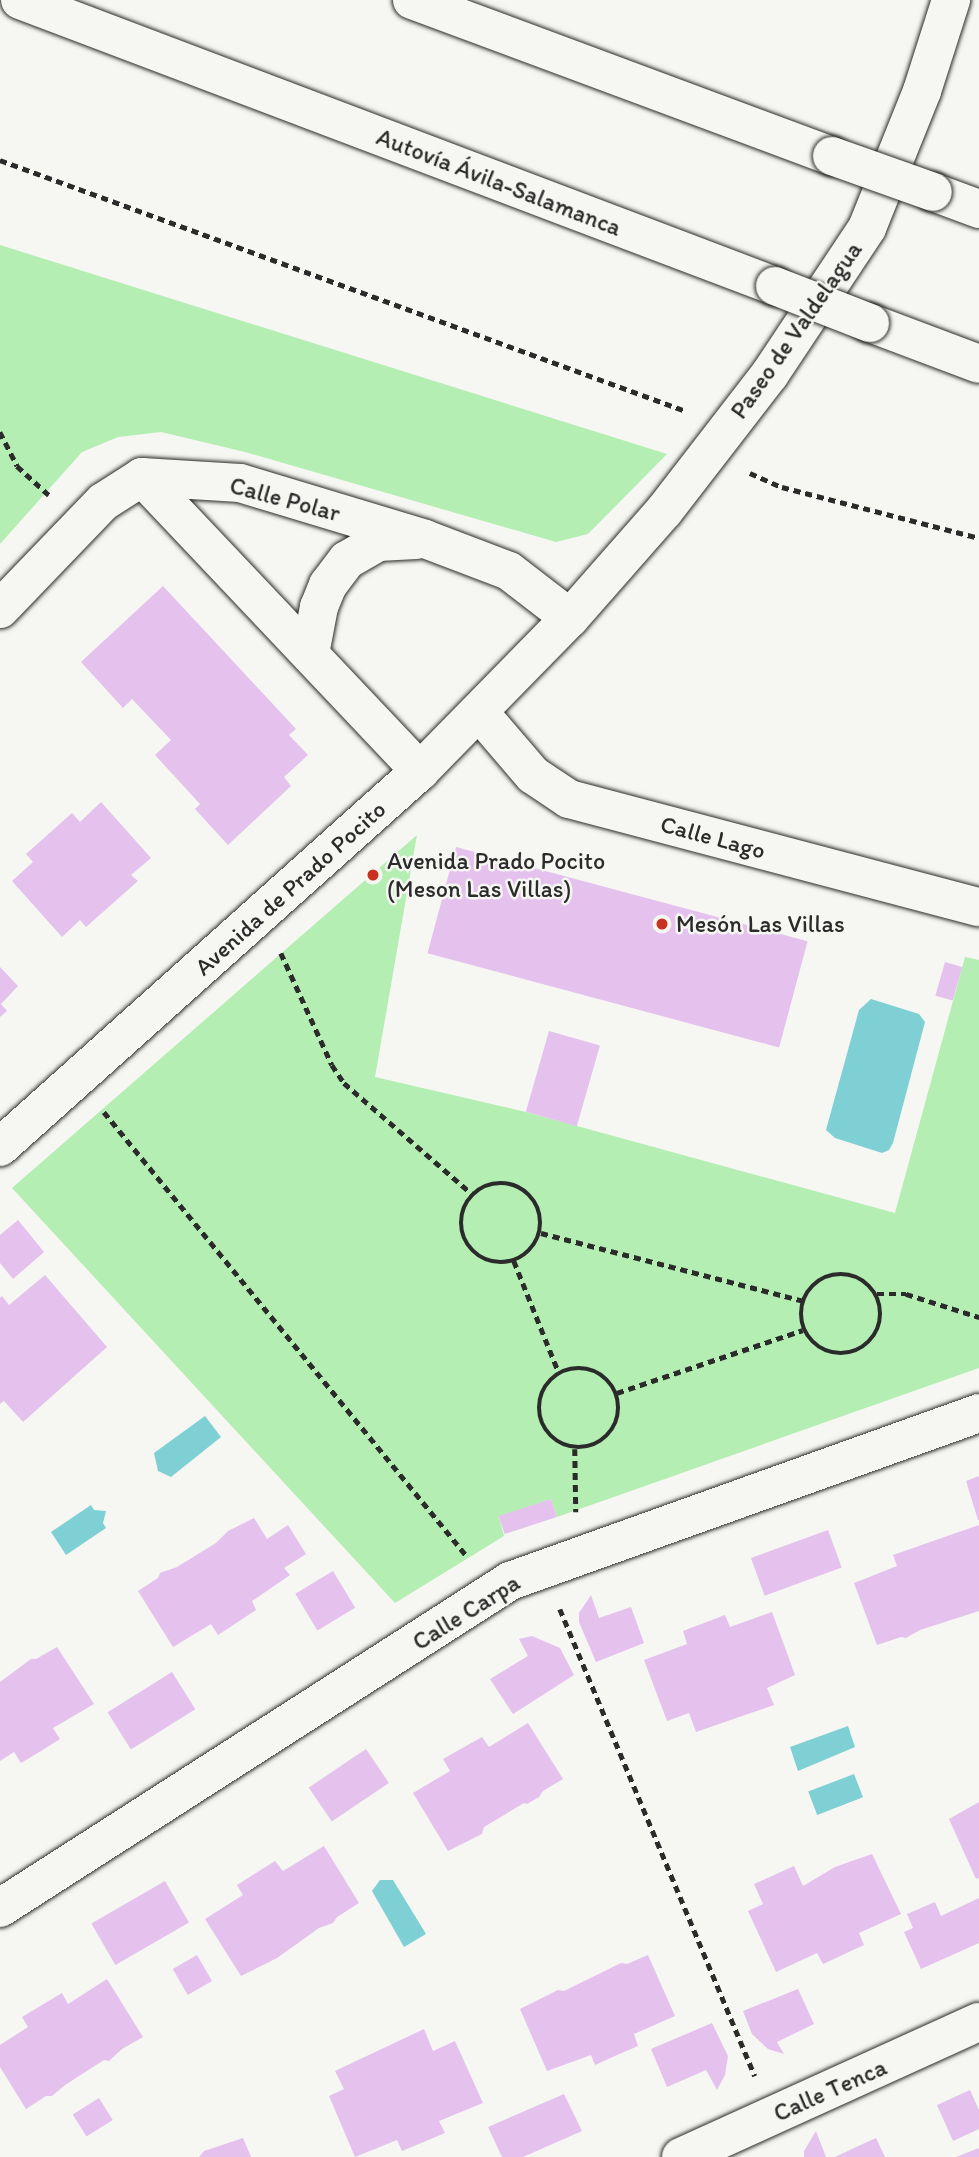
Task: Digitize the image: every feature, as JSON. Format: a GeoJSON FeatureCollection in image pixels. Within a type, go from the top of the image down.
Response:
{"type":"FeatureCollection","features":[{"type":"Feature","properties":{"kind":"main road","name":"Autovía Ávila-Salamanca"},"geometry":{"type":"LineString","coordinates":[[20,0],[979,364]]}},
{"type":"Feature","properties":{"kind":"main road"},"geometry":{"type":"LineString","coordinates":[[412,0],[979,209]]}},
{"type":"Feature","properties":{"kind":"main road","name":"Paseo de Valdelagua"},"geometry":{"type":"LineString","coordinates":[[570,618],[664,511],[771,374],[867,228],[922,91],[951,0]]}},
{"type":"Feature","properties":{"kind":"main road"},"geometry":{"type":"LineString","coordinates":[[0,609],[103,502],[142,477],[420,771]]}},
{"type":"Feature","properties":{"kind":"main road","name":"Calle Polar"},"geometry":{"type":"LineString","coordinates":[[142,477],[240,483],[425,539],[509,571],[570,618]]}},
{"type":"Feature","properties":{"kind":"main road","name":"Calle Polar"},"geometry":{"type":"LineString","coordinates":[[310,654],[319,607],[328,585],[347,560],[378,542],[425,539]]}},
{"type":"Feature","properties":{"kind":"main road","name":"Avenida de Prado Pocito"},"geometry":{"type":"LineString","coordinates":[[0,1147],[420,771],[570,618]]}},
{"type":"Feature","properties":{"kind":"main road","name":"Calle Lago"},"geometry":{"type":"LineString","coordinates":[[479,712],[533,775],[569,799],[979,907]]}},
{"type":"Feature","properties":{"kind":"main road","name":"Calle Carpa"},"geometry":{"type":"LineString","coordinates":[[0,1908],[510,1581],[979,1413]]}},
{"type":"Feature","properties":{"kind":"main road","name":"Calle Tenca"},"geometry":{"type":"LineString","coordinates":[[681,2157],[979,2022]]}},
{"type":"Feature","properties":{"kind":"path"},"geometry":{"type":"LineString","coordinates":[[0,160],[719,440],[782,487],[979,538]]}},
{"type":"Feature","properties":{"kind":"path"},"geometry":{"type":"LineString","coordinates":[[0,432],[17,466],[52,498]]}},
{"type":"Feature","properties":{"kind":"path"},"geometry":{"type":"LineString","coordinates":[[276,948],[332,1065],[344,1083],[472,1194]]}},
{"type":"Feature","properties":{"kind":"path"},"geometry":{"type":"LineString","coordinates":[[100,1106],[474,1564]]}},
{"type":"Feature","properties":{"kind":"path"},"geometry":{"type":"LineString","coordinates":[[505,1182],[521,1187],[534,1198],[541,1214],[541,1233],[526,1254],[514,1261],[496,1263],[479,1256],[466,1244],[461,1226],[463,1208],[472,1194],[487,1185],[505,1182]]}},
{"type":"Feature","properties":{"kind":"path"},"geometry":{"type":"LineString","coordinates":[[541,1233],[803,1301]]}},
{"type":"Feature","properties":{"kind":"path"},"geometry":{"type":"LineString","coordinates":[[514,1261],[559,1373]]}},
{"type":"Feature","properties":{"kind":"path"},"geometry":{"type":"LineString","coordinates":[[847,1273],[864,1280],[877,1294],[883,1312],[878,1331],[866,1346],[848,1354],[830,1353],[813,1343],[803,1330],[803,1301],[812,1286],[828,1275],[847,1273]]}},
{"type":"Feature","properties":{"kind":"path"},"geometry":{"type":"LineString","coordinates":[[877,1294],[906,1294],[979,1317]]}},
{"type":"Feature","properties":{"kind":"path"},"geometry":{"type":"LineString","coordinates":[[617,1393],[803,1330]]}},
{"type":"Feature","properties":{"kind":"path"},"geometry":{"type":"LineString","coordinates":[[576,1367],[594,1370],[608,1380],[617,1393],[620,1415],[611,1434],[595,1446],[575,1449],[556,1442],[542,1426],[538,1406],[544,1387],[559,1373],[576,1367]]}},
{"type":"Feature","properties":{"kind":"path"},"geometry":{"type":"LineString","coordinates":[[575,1449],[576,1520]]}},
{"type":"Feature","properties":{"kind":"path"},"geometry":{"type":"LineString","coordinates":[[555,1598],[756,2080]]}},
{"type":"Feature","properties":{"kind":"green space"},"geometry":{"type":"Polygon","coordinates":[[[0,245],[667,454],[588,534],[556,542],[245,452],[161,432],[118,437],[82,452],[0,544],[0,245]]]}},
{"type":"Feature","properties":{"kind":"green space"},"geometry":{"type":"Polygon","coordinates":[[[417,835],[375,1077],[526,1112],[895,1213],[965,957],[979,960],[979,1368],[557,1517],[551,1499],[499,1517],[504,1536],[395,1603],[12,1188],[417,835]]]}},
{"type":"Feature","properties":{"kind":"water"},"geometry":{"type":"Polygon","coordinates":[[[871,999],[919,1014],[925,1022],[893,1143],[889,1150],[882,1153],[835,1138],[826,1130],[859,1010],[871,999]]]}},
{"type":"Feature","properties":{"kind":"water"},"geometry":{"type":"Polygon","coordinates":[[[205,1416],[221,1437],[171,1477],[158,1471],[154,1453],[205,1416]]]}},
{"type":"Feature","properties":{"kind":"water"},"geometry":{"type":"Polygon","coordinates":[[[91,1505],[94,1510],[106,1511],[103,1523],[106,1528],[66,1555],[51,1532],[91,1505]]]}},
{"type":"Feature","properties":{"kind":"water"},"geometry":{"type":"Polygon","coordinates":[[[848,1726],[855,1747],[798,1771],[790,1747],[848,1726]]]}},
{"type":"Feature","properties":{"kind":"water"},"geometry":{"type":"Polygon","coordinates":[[[854,1774],[863,1797],[817,1815],[808,1792],[854,1774]]]}},
{"type":"Feature","properties":{"kind":"water"},"geometry":{"type":"Polygon","coordinates":[[[380,1880],[393,1880],[426,1934],[404,1947],[372,1891],[380,1880]]]}},
{"type":"Feature","properties":{"kind":"building"},"geometry":{"type":"Polygon","coordinates":[[[163,586],[296,729],[289,735],[308,755],[284,777],[291,786],[228,845],[195,809],[200,804],[155,755],[171,740],[132,699],[123,708],[81,662],[163,586]]]}},
{"type":"Feature","properties":{"kind":"building"},"geometry":{"type":"Polygon","coordinates":[[[101,802],[151,858],[131,875],[138,881],[86,927],[80,920],[62,937],[12,881],[33,862],[26,854],[72,813],[80,822],[101,802]]]}},
{"type":"Feature","properties":{"kind":"building"},"geometry":{"type":"Polygon","coordinates":[[[456,847],[808,941],[779,1047],[428,953],[456,847]]]}},
{"type":"Feature","properties":{"kind":"building"},"geometry":{"type":"Polygon","coordinates":[[[945,962],[962,967],[953,1001],[935,996],[945,962]]]}},
{"type":"Feature","properties":{"kind":"building"},"geometry":{"type":"Polygon","coordinates":[[[0,967],[18,986],[1,1004],[7,1011],[0,1017],[0,967]]]}},
{"type":"Feature","properties":{"kind":"building"},"geometry":{"type":"Polygon","coordinates":[[[549,1031],[600,1046],[577,1126],[526,1112],[549,1031]]]}},
{"type":"Feature","properties":{"kind":"building"},"geometry":{"type":"Polygon","coordinates":[[[18,1220],[44,1252],[13,1279],[0,1263],[0,1235],[18,1220]]]}},
{"type":"Feature","properties":{"kind":"building"},"geometry":{"type":"Polygon","coordinates":[[[45,1275],[107,1347],[23,1422],[4,1401],[0,1404],[0,1298],[2,1296],[9,1305],[45,1275]]]}},
{"type":"Feature","properties":{"kind":"building"},"geometry":{"type":"Polygon","coordinates":[[[979,1476],[979,1520],[978,1520],[966,1481],[979,1476]]]}},
{"type":"Feature","properties":{"kind":"building"},"geometry":{"type":"Polygon","coordinates":[[[551,1499],[557,1517],[505,1534],[499,1516],[551,1499]]]}},
{"type":"Feature","properties":{"kind":"building"},"geometry":{"type":"Polygon","coordinates":[[[254,1518],[267,1539],[288,1525],[306,1554],[284,1568],[290,1575],[252,1601],[256,1610],[218,1635],[211,1624],[173,1647],[138,1591],[158,1578],[160,1573],[177,1567],[216,1543],[228,1531],[254,1518]]]}},
{"type":"Feature","properties":{"kind":"building"},"geometry":{"type":"Polygon","coordinates":[[[979,1525],[979,1611],[920,1630],[906,1638],[901,1637],[877,1645],[854,1583],[897,1566],[893,1555],[979,1525]]]}},
{"type":"Feature","properties":{"kind":"building"},"geometry":{"type":"Polygon","coordinates":[[[828,1530],[842,1568],[765,1596],[751,1558],[828,1530]]]}},
{"type":"Feature","properties":{"kind":"building"},"geometry":{"type":"Polygon","coordinates":[[[333,1571],[355,1608],[317,1631],[295,1594],[333,1571]]]}},
{"type":"Feature","properties":{"kind":"building"},"geometry":{"type":"Polygon","coordinates":[[[591,1595],[599,1618],[631,1607],[644,1643],[596,1662],[579,1622],[579,1613],[591,1595]]]}},
{"type":"Feature","properties":{"kind":"building"},"geometry":{"type":"Polygon","coordinates":[[[772,1612],[795,1675],[767,1688],[774,1705],[696,1732],[689,1713],[667,1721],[644,1660],[687,1644],[683,1631],[725,1615],[730,1627],[772,1612]]]}},
{"type":"Feature","properties":{"kind":"building"},"geometry":{"type":"Polygon","coordinates":[[[532,1636],[560,1648],[574,1675],[513,1714],[490,1679],[528,1656],[519,1639],[532,1636]]]}},
{"type":"Feature","properties":{"kind":"building"},"geometry":{"type":"Polygon","coordinates":[[[57,1647],[94,1704],[53,1728],[60,1739],[41,1751],[21,1763],[14,1752],[0,1761],[0,1682],[31,1659],[57,1647]]]}},
{"type":"Feature","properties":{"kind":"building"},"geometry":{"type":"Polygon","coordinates":[[[172,1672],[195,1709],[131,1750],[108,1712],[172,1672]]]}},
{"type":"Feature","properties":{"kind":"building"},"geometry":{"type":"Polygon","coordinates":[[[528,1723],[563,1779],[543,1791],[539,1797],[484,1827],[482,1834],[448,1851],[413,1793],[450,1771],[443,1759],[482,1737],[489,1747],[528,1723]]]}},
{"type":"Feature","properties":{"kind":"building"},"geometry":{"type":"Polygon","coordinates":[[[366,1749],[389,1783],[332,1822],[309,1788],[366,1749]]]}},
{"type":"Feature","properties":{"kind":"building"},"geometry":{"type":"Polygon","coordinates":[[[979,1802],[979,1878],[976,1879],[949,1819],[979,1802]]]}},
{"type":"Feature","properties":{"kind":"building"},"geometry":{"type":"Polygon","coordinates":[[[324,1846],[359,1903],[337,1917],[333,1923],[319,1928],[277,1958],[241,1976],[205,1919],[243,1895],[237,1885],[275,1861],[283,1871],[324,1846]]]}},
{"type":"Feature","properties":{"kind":"building"},"geometry":{"type":"Polygon","coordinates":[[[872,1854],[901,1914],[859,1933],[864,1945],[823,1964],[817,1953],[776,1972],[748,1911],[763,1904],[754,1884],[794,1866],[803,1886],[835,1867],[872,1854]]]}},
{"type":"Feature","properties":{"kind":"building"},"geometry":{"type":"Polygon","coordinates":[[[165,1881],[189,1923],[115,1965],[91,1924],[165,1881]]]}},
{"type":"Feature","properties":{"kind":"building"},"geometry":{"type":"Polygon","coordinates":[[[979,1898],[979,1943],[921,1969],[904,1932],[913,1928],[907,1914],[935,1902],[941,1916],[979,1898]]]}},
{"type":"Feature","properties":{"kind":"building"},"geometry":{"type":"Polygon","coordinates":[[[197,1955],[212,1981],[188,1995],[173,1969],[197,1955]]]}},
{"type":"Feature","properties":{"kind":"building"},"geometry":{"type":"Polygon","coordinates":[[[648,1955],[675,2016],[634,2034],[638,2046],[595,2065],[591,2055],[547,2071],[520,2009],[621,1963],[627,1964],[648,1955]]]}},
{"type":"Feature","properties":{"kind":"building"},"geometry":{"type":"Polygon","coordinates":[[[107,1979],[143,2037],[122,2049],[109,2061],[104,2060],[52,2096],[46,2096],[26,2109],[0,2067],[0,2045],[28,2027],[22,2017],[62,1993],[68,2004],[107,1979]]]}},
{"type":"Feature","properties":{"kind":"building"},"geometry":{"type":"Polygon","coordinates":[[[798,1989],[814,2024],[777,2042],[784,2054],[768,2049],[752,2034],[743,2011],[798,1989]]]}},
{"type":"Feature","properties":{"kind":"building"},"geometry":{"type":"Polygon","coordinates":[[[712,2023],[728,2056],[725,2075],[717,2090],[706,2070],[667,2087],[651,2049],[712,2023]]]}},
{"type":"Feature","properties":{"kind":"building"},"geometry":{"type":"Polygon","coordinates":[[[424,2029],[433,2051],[455,2041],[483,2103],[439,2121],[445,2133],[402,2151],[397,2140],[355,2157],[329,2096],[344,2089],[335,2071],[424,2029]]]}},
{"type":"Feature","properties":{"kind":"building"},"geometry":{"type":"Polygon","coordinates":[[[970,2090],[979,2110],[979,2129],[953,2141],[937,2105],[970,2090]]]}},
{"type":"Feature","properties":{"kind":"building"},"geometry":{"type":"Polygon","coordinates":[[[564,2094],[582,2131],[523,2157],[502,2157],[488,2127],[564,2094]]]}},
{"type":"Feature","properties":{"kind":"building"},"geometry":{"type":"Polygon","coordinates":[[[99,2098],[113,2120],[86,2136],[73,2114],[99,2098]]]}},
{"type":"Feature","properties":{"kind":"building"},"geometry":{"type":"Polygon","coordinates":[[[816,2131],[826,2157],[804,2157],[804,2151],[816,2131]]]}},
{"type":"Feature","properties":{"kind":"building"},"geometry":{"type":"Polygon","coordinates":[[[243,2138],[251,2157],[199,2157],[204,2151],[243,2138]]]}},
{"type":"Feature","properties":{"kind":"building"},"geometry":{"type":"Polygon","coordinates":[[[876,2138],[885,2157],[835,2157],[867,2142],[876,2138]]]}},
{"type":"Feature","properties":{"kind":"building"},"geometry":{"type":"Polygon","coordinates":[[[979,2148],[979,2157],[956,2157],[979,2148]]]}},
{"type":"Feature","properties":{"kind":"place","name":"Avenida Prado Pocito (Meson Las Villas)"},"geometry":{"type":"Point","coordinates":[373,875]}},
{"type":"Feature","properties":{"kind":"place","name":"Mesón Las Villas"},"geometry":{"type":"Point","coordinates":[662,924]}}]}
